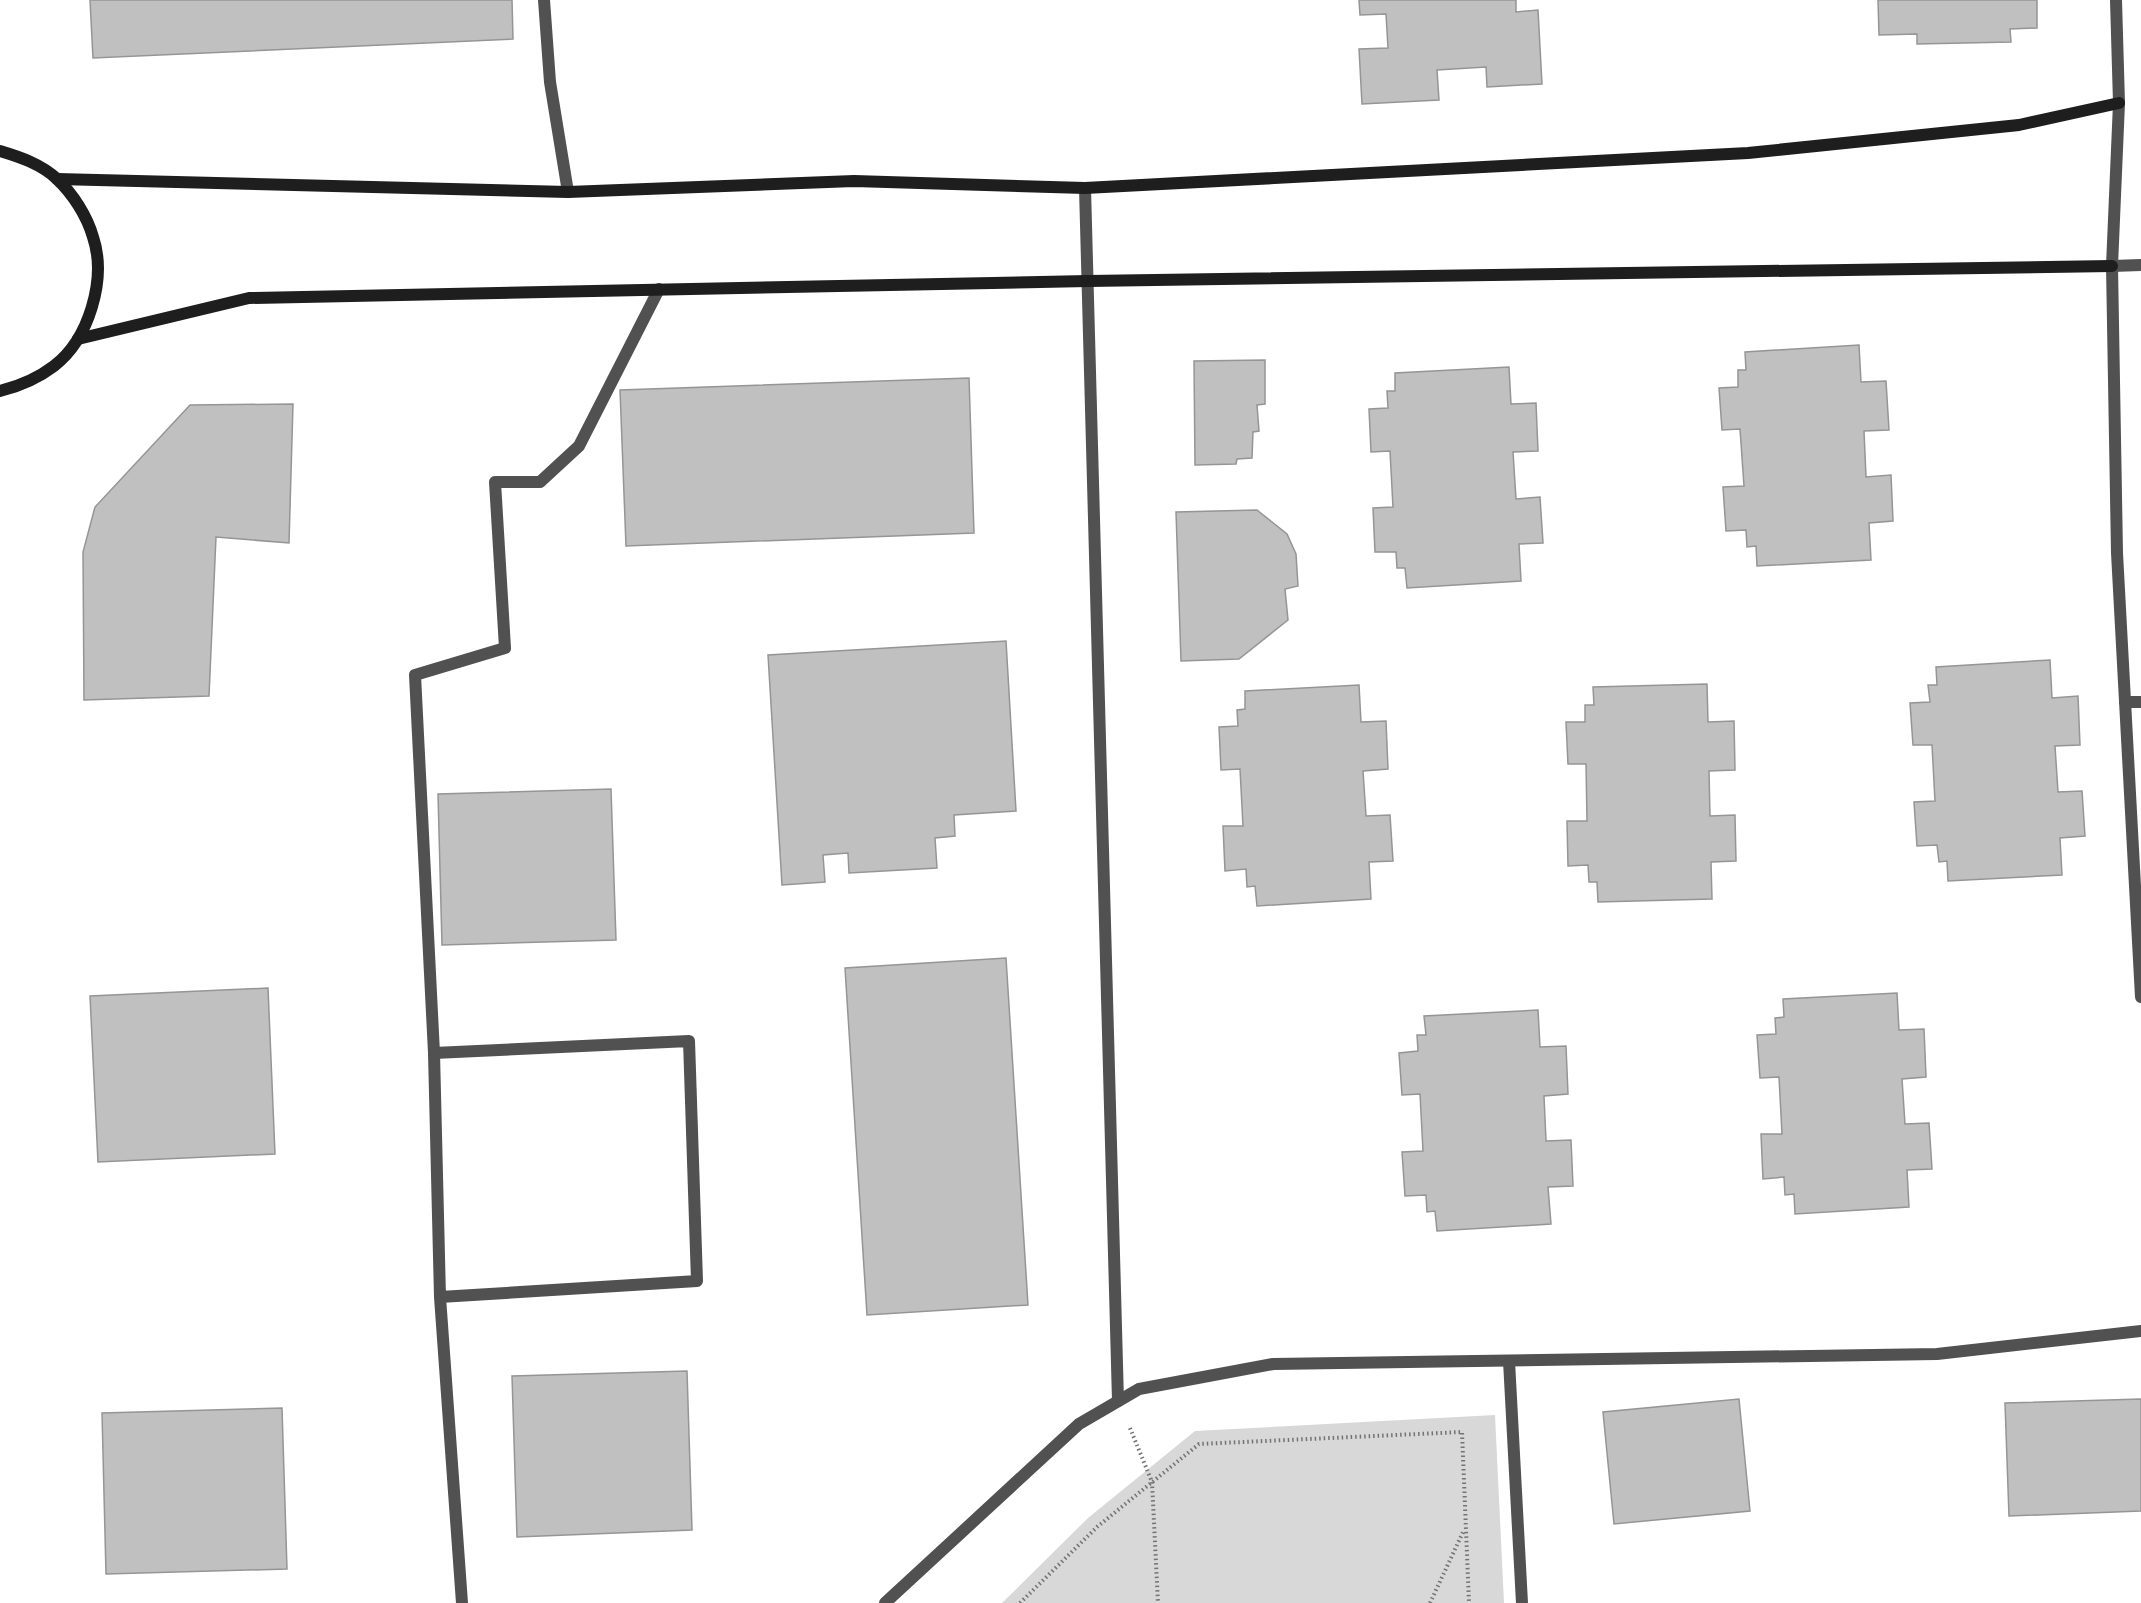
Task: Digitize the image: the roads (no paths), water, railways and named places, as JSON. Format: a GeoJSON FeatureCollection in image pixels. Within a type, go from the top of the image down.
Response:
{"type":"FeatureCollection","features":[{"type":"Feature","properties":{"kind":"street"},"geometry":{"type":"LineString","coordinates":[[544,0],[550,82],[568,192]]}},
{"type":"Feature","properties":{"kind":"street"},"geometry":{"type":"LineString","coordinates":[[2116,0],[2120,103],[2112,266],[2117,553],[2141,997]]}},
{"type":"Feature","properties":{"kind":"street"},"geometry":{"type":"LineString","coordinates":[[57,179],[568,192],[854,181],[1085,188],[1748,153],[2019,125],[2120,103]]}},
{"type":"Feature","properties":{"kind":"street"},"geometry":{"type":"LineString","coordinates":[[0,151],[27,159],[57,179],[79,206],[94,238],[98,272],[93,307],[78,339],[55,366],[25,384],[0,391]]}},
{"type":"Feature","properties":{"kind":"street"},"geometry":{"type":"LineString","coordinates":[[1085,188],[1118,1401]]}},
{"type":"Feature","properties":{"kind":"street"},"geometry":{"type":"LineString","coordinates":[[78,339],[249,298],[1088,281],[2141,265]]}},
{"type":"Feature","properties":{"kind":"street"},"geometry":{"type":"LineString","coordinates":[[462,1603],[440,1297],[434,1053],[415,675],[505,648],[495,482],[540,483],[579,446],[658,289]]}},
{"type":"Feature","properties":{"kind":"street"},"geometry":{"type":"LineString","coordinates":[[2125,702],[2141,702]]}},
{"type":"Feature","properties":{"kind":"street"},"geometry":{"type":"LineString","coordinates":[[434,1053],[689,1041],[697,1281],[440,1297]]}},
{"type":"Feature","properties":{"kind":"street"},"geometry":{"type":"LineString","coordinates":[[885,1603],[1079,1424],[1139,1389],[1273,1364],[1937,1354],[2141,1331]]}},
{"type":"Feature","properties":{"kind":"street"},"geometry":{"type":"LineString","coordinates":[[1509,1361],[1522,1603]]}}]}
